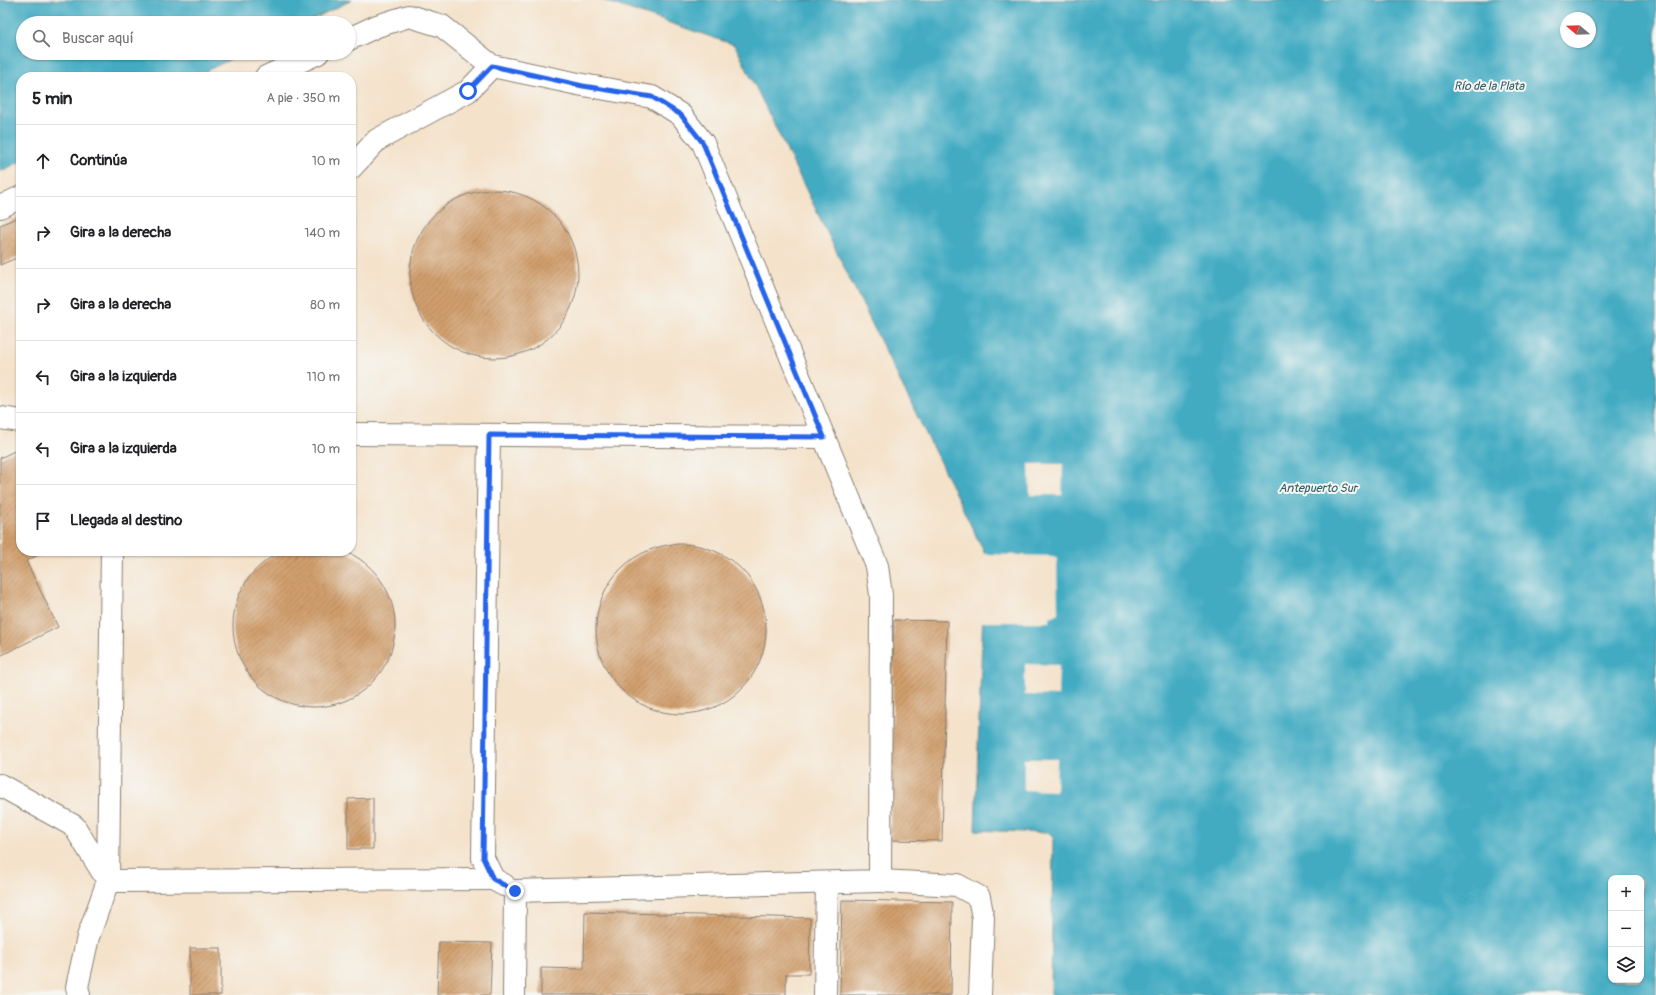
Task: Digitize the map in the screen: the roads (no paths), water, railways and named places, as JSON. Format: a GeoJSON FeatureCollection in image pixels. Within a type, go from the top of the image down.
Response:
{"type":"FeatureCollection","features":[{"type":"Feature","properties":{"kind":"lane"},"geometry":{"type":"LineString","coordinates":[[356,36],[377,26],[409,16],[442,26],[492,66],[583,86],[652,97],[681,115],[703,143],[876,566],[881,594],[880,881]]}},
{"type":"Feature","properties":{"kind":"lane"},"geometry":{"type":"LineString","coordinates":[[277,72],[303,60]]}},
{"type":"Feature","properties":{"kind":"lane"},"geometry":{"type":"LineString","coordinates":[[356,162],[376,140],[468,91],[492,66]]}},
{"type":"Feature","properties":{"kind":"lane"},"geometry":{"type":"LineString","coordinates":[[0,206],[16,199]]}},
{"type":"Feature","properties":{"kind":"lane"},"geometry":{"type":"LineString","coordinates":[[0,418],[16,420]]}},
{"type":"Feature","properties":{"kind":"lane"},"geometry":{"type":"LineString","coordinates":[[356,434],[824,437]]}},
{"type":"Feature","properties":{"kind":"lane"},"geometry":{"type":"LineString","coordinates":[[489,435],[483,858],[493,879]]}},
{"type":"Feature","properties":{"kind":"lane"},"geometry":{"type":"LineString","coordinates":[[79,995],[77,987],[88,937],[108,881],[112,556]]}},
{"type":"Feature","properties":{"kind":"lane"},"geometry":{"type":"LineString","coordinates":[[0,785],[74,826],[108,881]]}},
{"type":"Feature","properties":{"kind":"lane"},"geometry":{"type":"LineString","coordinates":[[108,881],[493,879],[515,891],[880,881],[957,885],[979,897],[983,918],[980,995]]}},
{"type":"Feature","properties":{"kind":"lane"},"geometry":{"type":"LineString","coordinates":[[826,995],[827,883]]}},
{"type":"Feature","properties":{"kind":"lane"},"geometry":{"type":"LineString","coordinates":[[514,995],[515,891]]}},
{"type":"Feature","properties":{"kind":"water"},"geometry":{"type":"Polygon","coordinates":[[[0,0],[352,0],[319,16],[16,16],[16,60],[229,60],[204,72],[16,72],[16,164],[0,172],[0,0]]]}},
{"type":"Feature","properties":{"kind":"water","name":"Antepuerto Sur"},"geometry":{"type":"Polygon","coordinates":[[[602,0],[1656,0],[1656,995],[1051,995],[1053,837],[1048,833],[975,830],[985,554],[735,45],[602,0]]]}},
{"type":"Feature","properties":{"kind":"water label","name":"Río de la Plata"},"geometry":{"type":"Point","coordinates":[1489,86]}}]}
